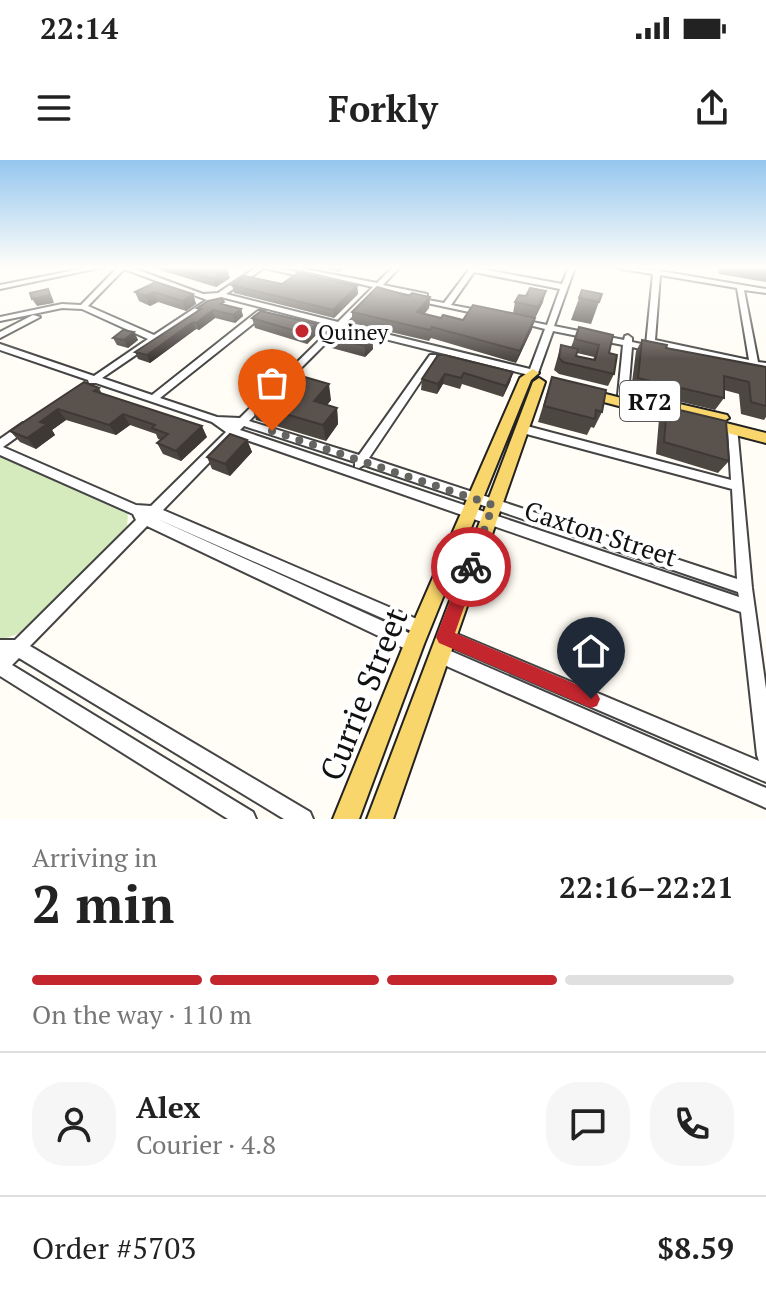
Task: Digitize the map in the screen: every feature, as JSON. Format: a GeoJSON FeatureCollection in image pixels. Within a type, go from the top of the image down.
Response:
{"type":"FeatureCollection","features":[{"type":"Feature","properties":{"kind":"main road","name":"Currie Street"},"geometry":{"type":"LineString","coordinates":[[346,819],[418,636],[523,429],[540,379]]}},
{"type":"Feature","properties":{"kind":"main road","name":"Currie Street"},"geometry":{"type":"LineString","coordinates":[[380,819],[442,646],[481,509],[540,379]]}},
{"type":"Feature","properties":{"kind":"main road","name":"R72"},"geometry":{"type":"LineString","coordinates":[[766,429],[573,386],[766,438]]}},
{"type":"Feature","properties":{"kind":"street"},"geometry":{"type":"LineString","coordinates":[[83,307],[92,298]]}},
{"type":"Feature","properties":{"kind":"street"},"geometry":{"type":"LineString","coordinates":[[85,386],[212,298]]}},
{"type":"Feature","properties":{"kind":"street"},"geometry":{"type":"LineString","coordinates":[[215,298],[261,313],[336,329],[433,357],[540,379]]}},
{"type":"Feature","properties":{"kind":"street"},"geometry":{"type":"LineString","coordinates":[[216,298],[540,379]]}},
{"type":"Feature","properties":{"kind":"street"},"geometry":{"type":"LineString","coordinates":[[246,819],[0,666],[9,648],[366,298]]}},
{"type":"Feature","properties":{"kind":"street"},"geometry":{"type":"LineString","coordinates":[[419,298],[492,313]]}},
{"type":"Feature","properties":{"kind":"street"},"geometry":{"type":"LineString","coordinates":[[448,304],[452,298]]}},
{"type":"Feature","properties":{"kind":"street","name":"Currie Street"},"geometry":{"type":"LineString","coordinates":[[540,379],[551,325],[560,298]]}},
{"type":"Feature","properties":{"kind":"street"},"geometry":{"type":"LineString","coordinates":[[650,345],[654,298]]}},
{"type":"Feature","properties":{"kind":"street"},"geometry":{"type":"LineString","coordinates":[[742,298],[755,366]]}},
{"type":"Feature","properties":{"kind":"street"},"geometry":{"type":"LineString","coordinates":[[0,319],[83,307],[155,339]]}},
{"type":"Feature","properties":{"kind":"street"},"geometry":{"type":"LineString","coordinates":[[0,335],[53,309]]}},
{"type":"Feature","properties":{"kind":"street"},"geometry":{"type":"LineString","coordinates":[[155,397],[261,313]]}},
{"type":"Feature","properties":{"kind":"street"},"geometry":{"type":"LineString","coordinates":[[507,316],[766,366]]}},
{"type":"Feature","properties":{"kind":"street"},"geometry":{"type":"LineString","coordinates":[[623,395],[628,341]]}},
{"type":"Feature","properties":{"kind":"street","name":"Caxton Street"},"geometry":{"type":"LineString","coordinates":[[0,347],[216,420],[362,460],[481,509],[747,607]]}},
{"type":"Feature","properties":{"kind":"street"},"geometry":{"type":"LineString","coordinates":[[353,473],[433,357]]}},
{"type":"Feature","properties":{"kind":"street"},"geometry":{"type":"LineString","coordinates":[[755,366],[766,372]]}},
{"type":"Feature","properties":{"kind":"street"},"geometry":{"type":"LineString","coordinates":[[0,444],[36,419]]}},
{"type":"Feature","properties":{"kind":"street","name":"Caxton Street"},"geometry":{"type":"LineString","coordinates":[[237,426],[353,473],[745,588]]}},
{"type":"Feature","properties":{"kind":"street"},"geometry":{"type":"LineString","coordinates":[[523,429],[736,486]]}},
{"type":"Feature","properties":{"kind":"street"},"geometry":{"type":"LineString","coordinates":[[733,430],[745,588],[766,755]]}},
{"type":"Feature","properties":{"kind":"street"},"geometry":{"type":"LineString","coordinates":[[0,450],[418,636]]}},
{"type":"Feature","properties":{"kind":"street"},"geometry":{"type":"LineString","coordinates":[[442,646],[766,773]]}},
{"type":"Feature","properties":{"kind":"street"},"geometry":{"type":"LineString","coordinates":[[442,646],[766,798]]}},
{"type":"Feature","properties":{"kind":"street"},"geometry":{"type":"LineString","coordinates":[[9,648],[303,819]]}},
{"type":"Feature","properties":{"kind":"green space"},"geometry":{"type":"Polygon","coordinates":[[[0,455],[128,511],[127,529],[18,634],[0,640],[0,455]]]}},
{"type":"Feature","properties":{"kind":"building"},"geometry":{"type":"Polygon","coordinates":[[[221,298],[224,302],[221,304],[241,309],[233,315],[213,310],[147,355],[135,352],[201,309],[197,308],[208,301],[221,298]]]}},
{"type":"Feature","properties":{"kind":"building"},"geometry":{"type":"Polygon","coordinates":[[[284,298],[345,298],[333,310],[284,298]]]}},
{"type":"Feature","properties":{"kind":"building"},"geometry":{"type":"Polygon","coordinates":[[[366,298],[429,298],[417,312],[463,320],[473,305],[535,318],[520,351],[432,327],[430,330],[352,312],[366,298]]]}},
{"type":"Feature","properties":{"kind":"building"},"geometry":{"type":"Polygon","coordinates":[[[517,298],[543,298],[538,307],[515,302],[517,298]]]}},
{"type":"Feature","properties":{"kind":"building"},"geometry":{"type":"Polygon","coordinates":[[[579,298],[601,298],[599,302],[579,298]]]}},
{"type":"Feature","properties":{"kind":"building"},"geometry":{"type":"Polygon","coordinates":[[[261,311],[317,324],[305,334],[252,318],[261,311]]]}},
{"type":"Feature","properties":{"kind":"building"},"geometry":{"type":"Polygon","coordinates":[[[579,327],[613,335],[609,353],[617,355],[614,374],[563,362],[559,358],[561,345],[578,349],[576,356],[595,360],[599,345],[575,339],[579,327]]]}},
{"type":"Feature","properties":{"kind":"building"},"geometry":{"type":"Polygon","coordinates":[[[334,328],[372,338],[365,346],[326,335],[334,328]]]}},
{"type":"Feature","properties":{"kind":"building"},"geometry":{"type":"Polygon","coordinates":[[[123,330],[134,332],[124,340],[113,338],[123,330]]]}},
{"type":"Feature","properties":{"kind":"building"},"geometry":{"type":"Polygon","coordinates":[[[642,340],[667,345],[666,348],[766,367],[766,406],[751,402],[749,382],[724,376],[724,398],[638,378],[642,340]]]}},
{"type":"Feature","properties":{"kind":"building"},"geometry":{"type":"Polygon","coordinates":[[[438,355],[513,372],[506,386],[464,373],[461,378],[445,374],[438,384],[422,379],[438,355]]]}},
{"type":"Feature","properties":{"kind":"building"},"geometry":{"type":"Polygon","coordinates":[[[284,371],[329,384],[314,401],[337,408],[323,425],[251,404],[284,371]]]}},
{"type":"Feature","properties":{"kind":"building"},"geometry":{"type":"Polygon","coordinates":[[[552,377],[606,390],[602,412],[596,410],[595,419],[544,406],[552,377]]]}},
{"type":"Feature","properties":{"kind":"building"},"geometry":{"type":"Polygon","coordinates":[[[84,382],[99,388],[94,391],[202,426],[176,451],[157,443],[168,434],[152,428],[155,425],[123,414],[109,425],[58,409],[40,422],[47,424],[27,438],[10,431],[84,382]]]}},
{"type":"Feature","properties":{"kind":"building"},"geometry":{"type":"Polygon","coordinates":[[[667,407],[726,421],[729,461],[664,442],[667,407]]]}},
{"type":"Feature","properties":{"kind":"building"},"geometry":{"type":"Polygon","coordinates":[[[230,434],[247,440],[225,464],[207,457],[230,434]]]}},
{"type":"Feature","properties":{"kind":"way so far"},"geometry":{"type":"LineString","coordinates":[[272,431],[493,505],[471,567]]}},
{"type":"Feature","properties":{"kind":"place","name":"Quiney"},"geometry":{"type":"Point","coordinates":[302,331]}},
{"type":"Feature","properties":{"kind":"route"},"geometry":{"type":"LineString","coordinates":[[471,567],[445,637],[591,699]]}}]}
